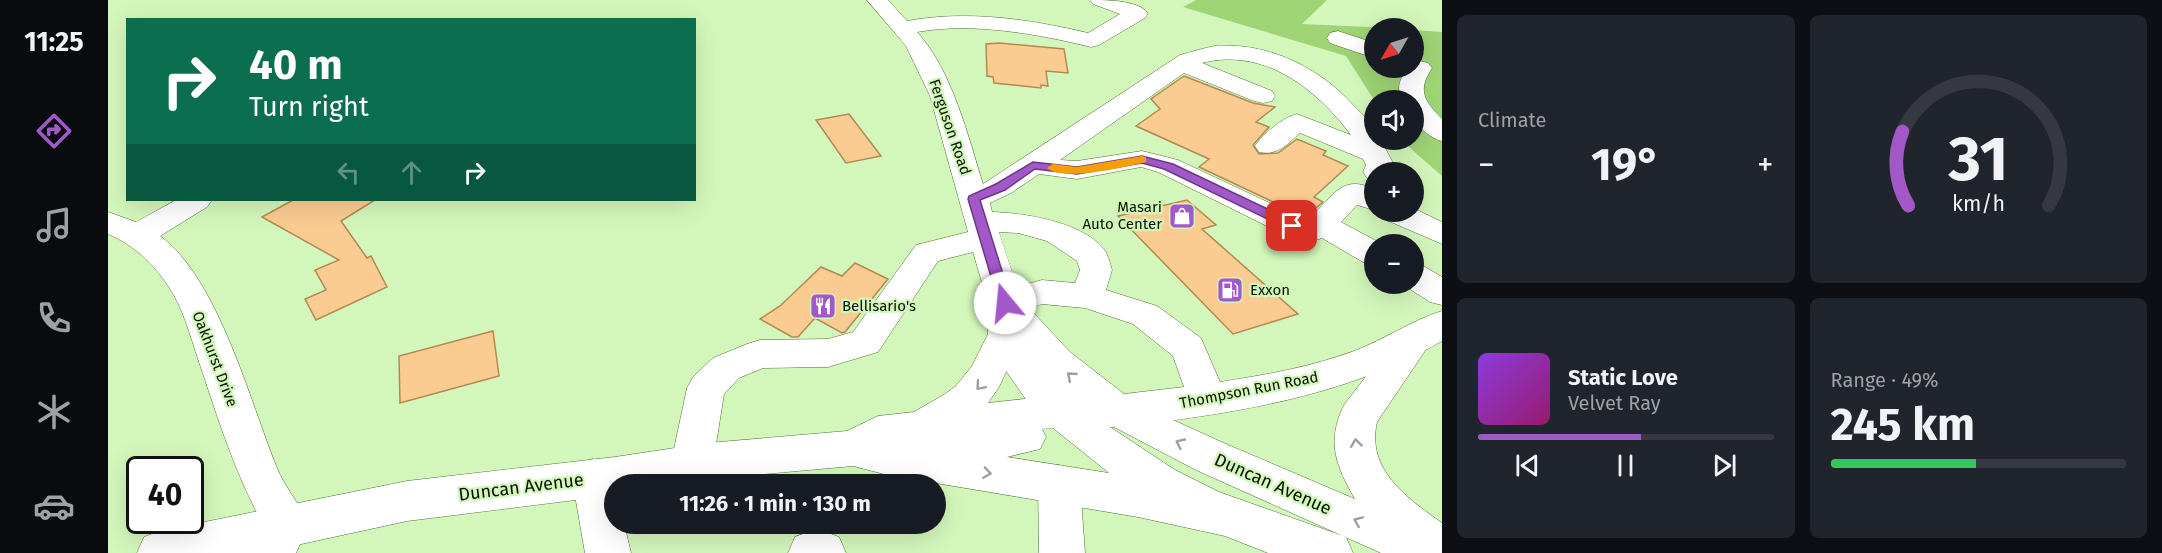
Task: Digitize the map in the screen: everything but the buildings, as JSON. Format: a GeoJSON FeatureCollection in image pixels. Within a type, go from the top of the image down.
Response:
{"type":"FeatureCollection","features":[{"type":"Feature","properties":{"kind":"main road","name":"Ferguson Road"},"geometry":{"type":"LineString","coordinates":[[877,0],[916,44],[942,96],[980,219],[1005,319],[1026,373],[1070,419]]}},
{"type":"Feature","properties":{"kind":"main road"},"geometry":{"type":"LineString","coordinates":[[903,28],[937,22],[1035,27],[1091,40],[1137,13],[1100,0]]}},
{"type":"Feature","properties":{"kind":"main road"},"geometry":{"type":"LineString","coordinates":[[1338,38],[1364,47]]}},
{"type":"Feature","properties":{"kind":"main road"},"geometry":{"type":"LineString","coordinates":[[692,463],[706,388],[726,368],[760,354],[828,353],[865,342],[927,253],[980,219],[1001,187],[1182,64],[1208,53],[1228,52],[1252,54],[1299,71],[1321,86],[1359,126],[1367,162]]}},
{"type":"Feature","properties":{"kind":"main road"},"geometry":{"type":"LineString","coordinates":[[1182,64],[1263,96]]}},
{"type":"Feature","properties":{"kind":"main road"},"geometry":{"type":"LineString","coordinates":[[1425,70],[1410,82],[1411,93],[1432,124],[1442,133]]}},
{"type":"Feature","properties":{"kind":"main road"},"geometry":{"type":"LineString","coordinates":[[1269,146],[1297,122],[1364,174]]}},
{"type":"Feature","properties":{"kind":"main road"},"geometry":{"type":"LineString","coordinates":[[1033,165],[1077,170],[1142,159],[1168,166],[1292,226],[1310,232],[1364,185]]}},
{"type":"Feature","properties":{"kind":"main road"},"geometry":{"type":"LineString","coordinates":[[123,229],[194,201]]}},
{"type":"Feature","properties":{"kind":"main road"},"geometry":{"type":"LineString","coordinates":[[980,219],[1018,223],[1058,232],[1092,255],[1096,270],[1087,296]]}},
{"type":"Feature","properties":{"kind":"main road"},"geometry":{"type":"LineString","coordinates":[[1416,222],[1442,234]]}},
{"type":"Feature","properties":{"kind":"main road"},"geometry":{"type":"LineString","coordinates":[[1321,224],[1364,248]]}},
{"type":"Feature","properties":{"kind":"main road","name":"Oakhurst Drive"},"geometry":{"type":"LineString","coordinates":[[123,229],[154,248],[184,282],[201,317],[280,539]]}},
{"type":"Feature","properties":{"kind":"main road"},"geometry":{"type":"LineString","coordinates":[[1424,282],[1442,293]]}},
{"type":"Feature","properties":{"kind":"main road"},"geometry":{"type":"LineString","coordinates":[[883,445],[943,415],[969,397],[987,377],[1005,319],[1042,292],[1087,296],[1145,315],[1188,348],[1208,400]]}},
{"type":"Feature","properties":{"kind":"main road","name":"Ferguson Road"},"geometry":{"type":"LineString","coordinates":[[1005,319],[1024,329],[1062,368],[1091,393],[1118,411]]}},
{"type":"Feature","properties":{"kind":"main road"},"geometry":{"type":"LineString","coordinates":[[1428,333],[1358,417],[1354,443],[1365,477],[1373,491],[1388,508],[1442,549]]}},
{"type":"Feature","properties":{"kind":"main road","name":"Thompson Run Road"},"geometry":{"type":"LineString","coordinates":[[1118,411],[1208,400],[1266,390],[1327,375],[1428,333]]}},
{"type":"Feature","properties":{"kind":"main road","name":"Duncan Avenue"},"geometry":{"type":"LineString","coordinates":[[160,553],[280,539],[407,501],[692,463],[883,445],[1118,411],[1211,457],[1431,553]]}},
{"type":"Feature","properties":{"kind":"main road"},"geometry":{"type":"LineString","coordinates":[[1070,419],[1161,483],[1277,543],[1330,553]]}},
{"type":"Feature","properties":{"kind":"main road"},"geometry":{"type":"LineString","coordinates":[[883,445],[1059,484],[1138,497],[1225,516]]}},
{"type":"Feature","properties":{"kind":"main road"},"geometry":{"type":"LineString","coordinates":[[593,478],[608,553]]}},
{"type":"Feature","properties":{"kind":"main road"},"geometry":{"type":"LineString","coordinates":[[1059,484],[1062,553]]}},
{"type":"Feature","properties":{"kind":"main road"},"geometry":{"type":"LineString","coordinates":[[811,553],[824,553]]}},
{"type":"Feature","properties":{"kind":"green space"},"geometry":{"type":"Polygon","coordinates":[[[1196,0],[1327,0],[1302,24],[1364,27],[1364,78],[1424,78],[1424,31],[1442,32],[1442,176],[1412,150],[1424,150],[1424,90],[1368,90],[1346,56],[1183,7],[1196,0]]]}},
{"type":"Feature","properties":{"kind":"slow traffic"},"geometry":{"type":"LineString","coordinates":[[1053,168],[1077,170],[1108,167],[1129,160],[1142,159]]}},
{"type":"Feature","properties":{"kind":"place","name":"Masari Auto Center"},"geometry":{"type":"Point","coordinates":[1182,216]}},
{"type":"Feature","properties":{"kind":"place","name":"Exxon"},"geometry":{"type":"Point","coordinates":[1230,290]}},
{"type":"Feature","properties":{"kind":"place","name":"Bellisario's"},"geometry":{"type":"Point","coordinates":[823,306]}},
{"type":"Feature","properties":{"kind":"route"},"geometry":{"type":"LineString","coordinates":[[1005,303],[974,199],[1001,187],[1033,165],[1077,170],[1108,167],[1129,160],[1142,159],[1168,166],[1292,226]]}}]}
